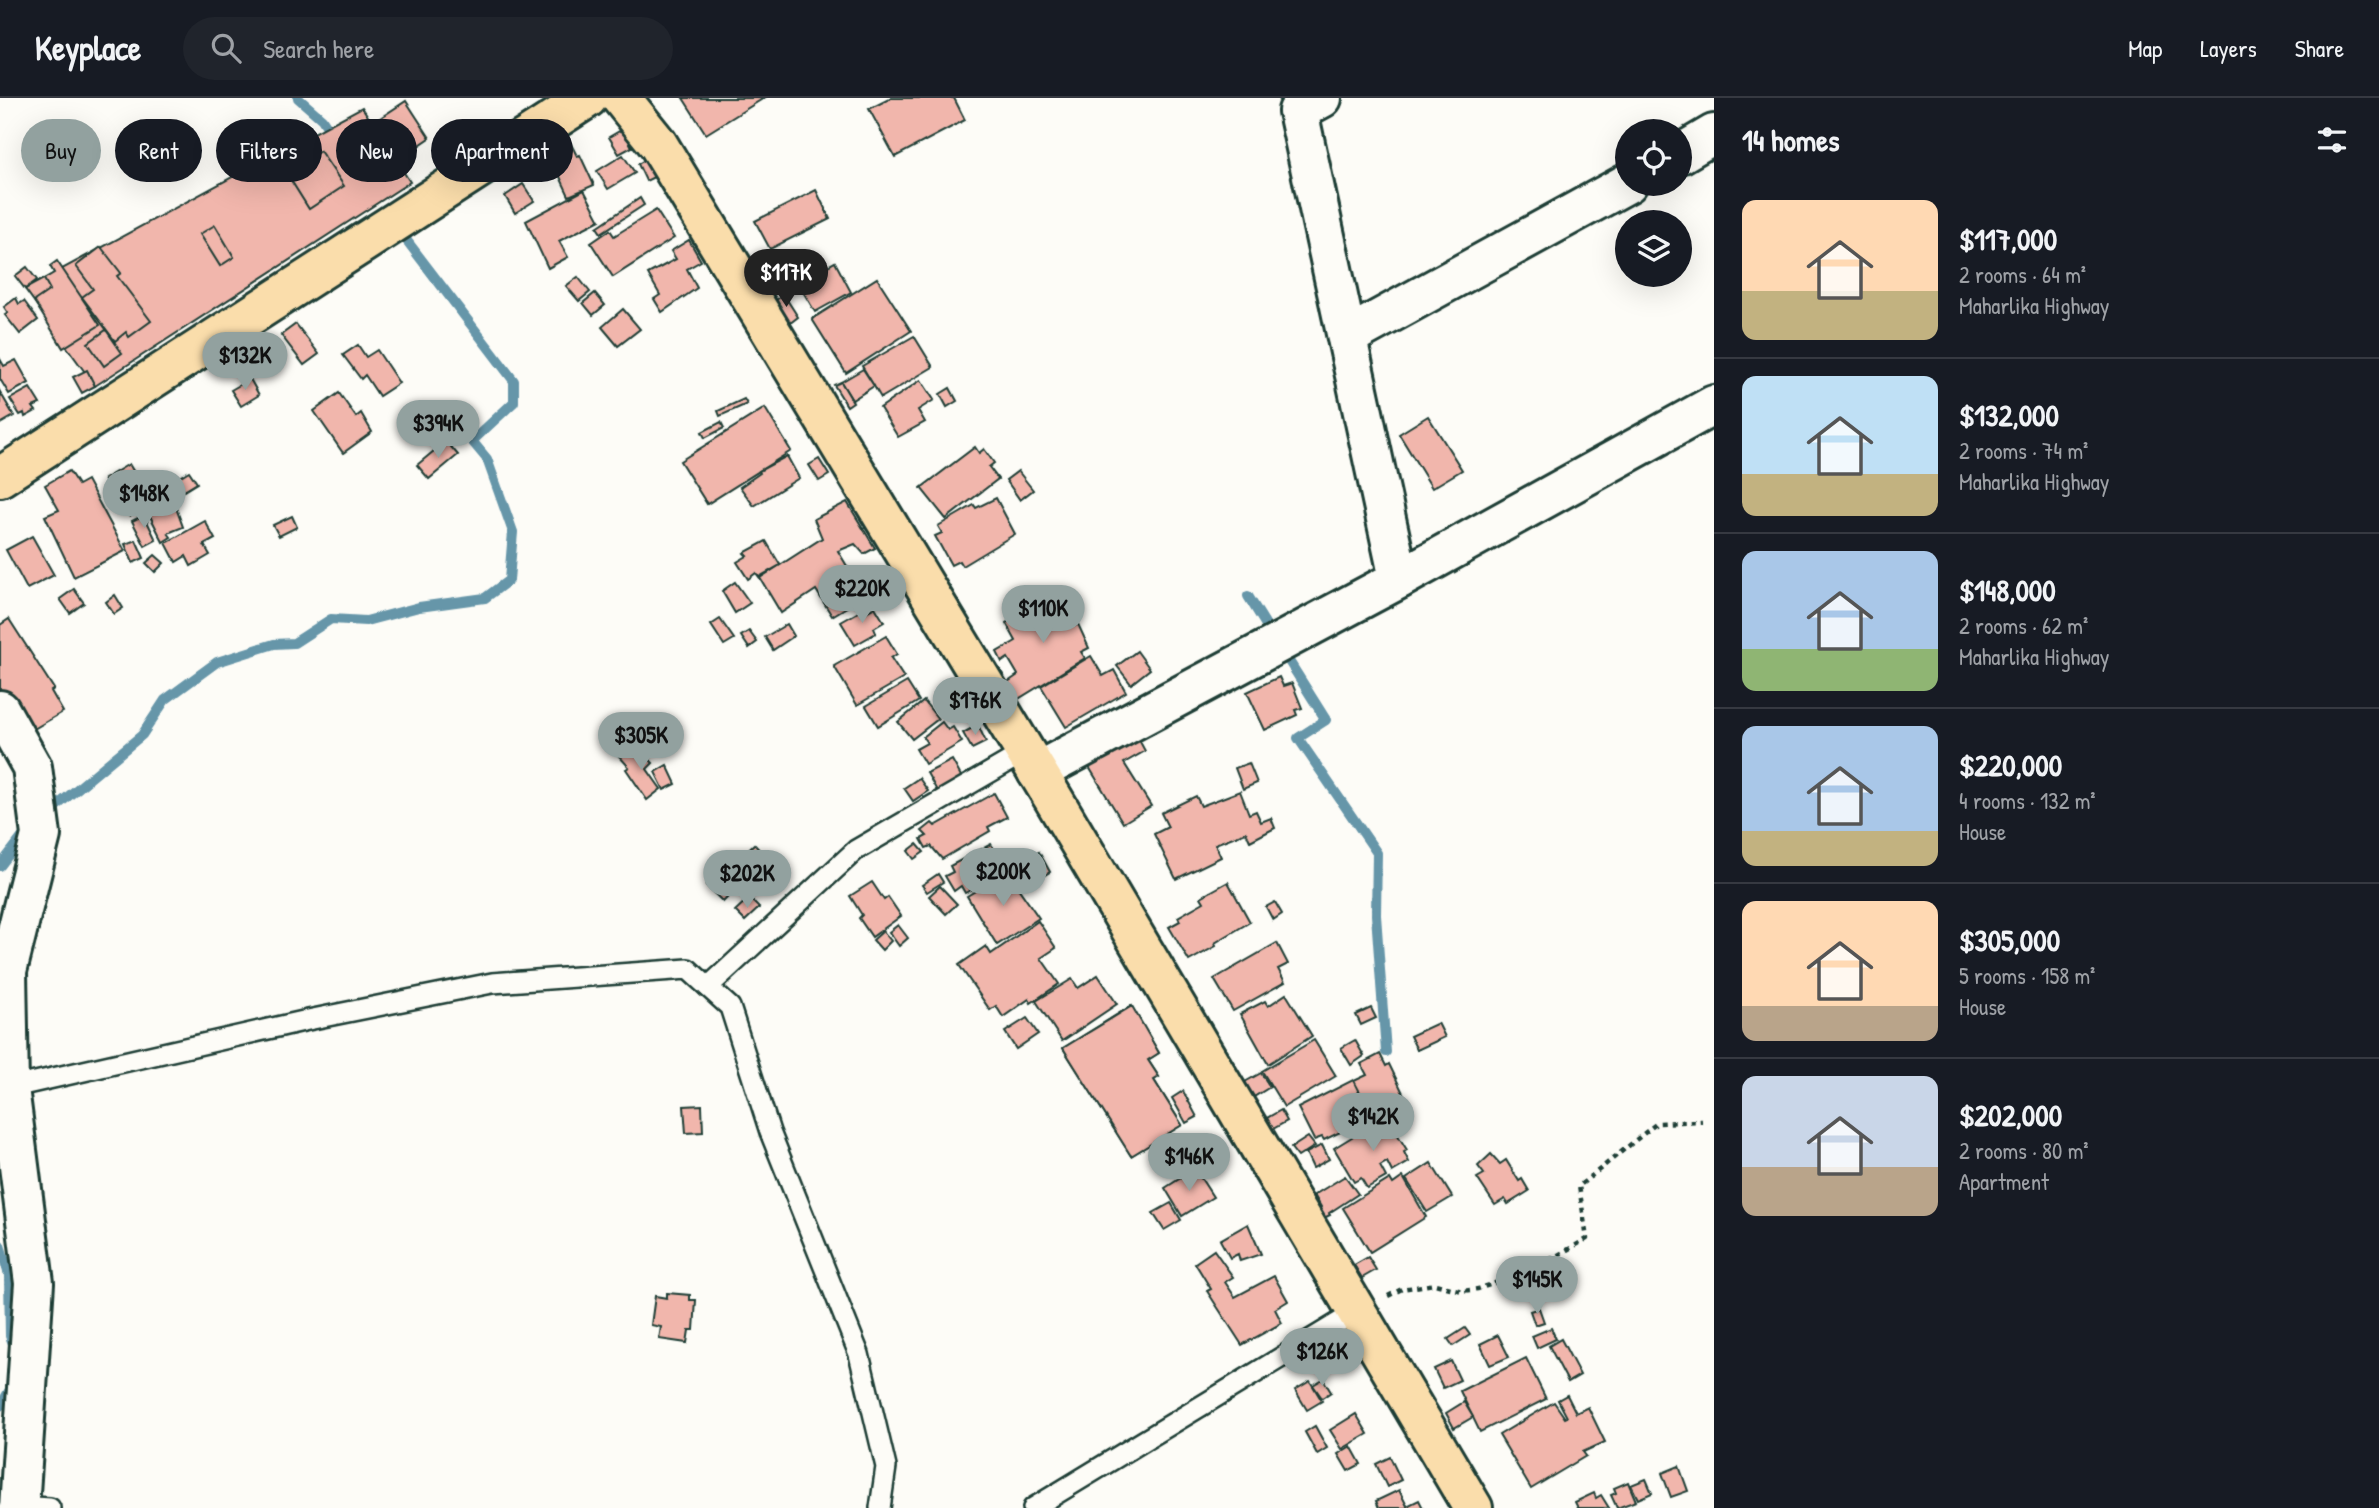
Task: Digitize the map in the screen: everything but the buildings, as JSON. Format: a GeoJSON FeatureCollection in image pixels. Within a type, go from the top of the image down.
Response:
{"type":"FeatureCollection","features":[{"type":"Feature","properties":{"kind":"main road"},"geometry":{"type":"LineString","coordinates":[[0,477],[588,98]]}},
{"type":"Feature","properties":{"kind":"main road"},"geometry":{"type":"LineString","coordinates":[[621,98],[658,144],[1031,762],[1473,1508]]}},
{"type":"Feature","properties":{"kind":"street"},"geometry":{"type":"LineString","coordinates":[[1322,98],[1298,111],[1399,579]]}},
{"type":"Feature","properties":{"kind":"street"},"geometry":{"type":"LineString","coordinates":[[1692,147],[1714,134]]}},
{"type":"Feature","properties":{"kind":"street"},"geometry":{"type":"LineString","coordinates":[[1347,337],[1615,190]]}},
{"type":"Feature","properties":{"kind":"street"},"geometry":{"type":"LineString","coordinates":[[1031,762],[1276,643],[1399,579],[1714,404]]}},
{"type":"Feature","properties":{"kind":"street"},"geometry":{"type":"LineString","coordinates":[[0,710],[32,766],[41,835],[7,971],[9,1088],[34,1283],[29,1507]]}},
{"type":"Feature","properties":{"kind":"lane"},"geometry":{"type":"LineString","coordinates":[[708,987],[856,850],[1031,762]]}},
{"type":"Feature","properties":{"kind":"lane"},"geometry":{"type":"LineString","coordinates":[[9,1088],[308,1020],[492,983],[688,969],[730,1007],[769,1132],[859,1354],[886,1467],[880,1508]]}},
{"type":"Feature","properties":{"kind":"lane"},"geometry":{"type":"LineString","coordinates":[[1033,1508],[1356,1312]]}},
{"type":"Feature","properties":{"kind":"path"},"geometry":{"type":"LineString","coordinates":[[1356,1312],[1402,1289],[1435,1284],[1462,1291],[1478,1289],[1545,1263],[1587,1239],[1579,1186],[1657,1123],[1702,1121]]}},
{"type":"Feature","properties":{"kind":"waterway"},"geometry":{"type":"LineString","coordinates":[[298,98],[322,119],[333,136]]}},
{"type":"Feature","properties":{"kind":"waterway"},"geometry":{"type":"LineString","coordinates":[[47,814],[142,735],[165,700],[217,662],[274,644],[294,643],[331,619],[366,621],[419,607],[485,598],[509,580],[513,532],[487,459],[472,441],[514,402],[514,381],[398,229]]}},
{"type":"Feature","properties":{"kind":"waterway"},"geometry":{"type":"LineString","coordinates":[[1248,596],[1274,638]]}},
{"type":"Feature","properties":{"kind":"waterway"},"geometry":{"type":"LineString","coordinates":[[1282,650],[1326,720],[1298,738],[1377,853],[1376,915],[1386,1052]]}},
{"type":"Feature","properties":{"kind":"waterway"},"geometry":{"type":"LineString","coordinates":[[0,866],[27,831]]}},
{"type":"Feature","properties":{"kind":"waterway"},"geometry":{"type":"LineString","coordinates":[[0,1245],[9,1275],[10,1336],[15,1349]]}},
{"type":"Feature","properties":{"kind":"waterway"},"geometry":{"type":"LineString","coordinates":[[0,1406],[14,1383]]}}]}
